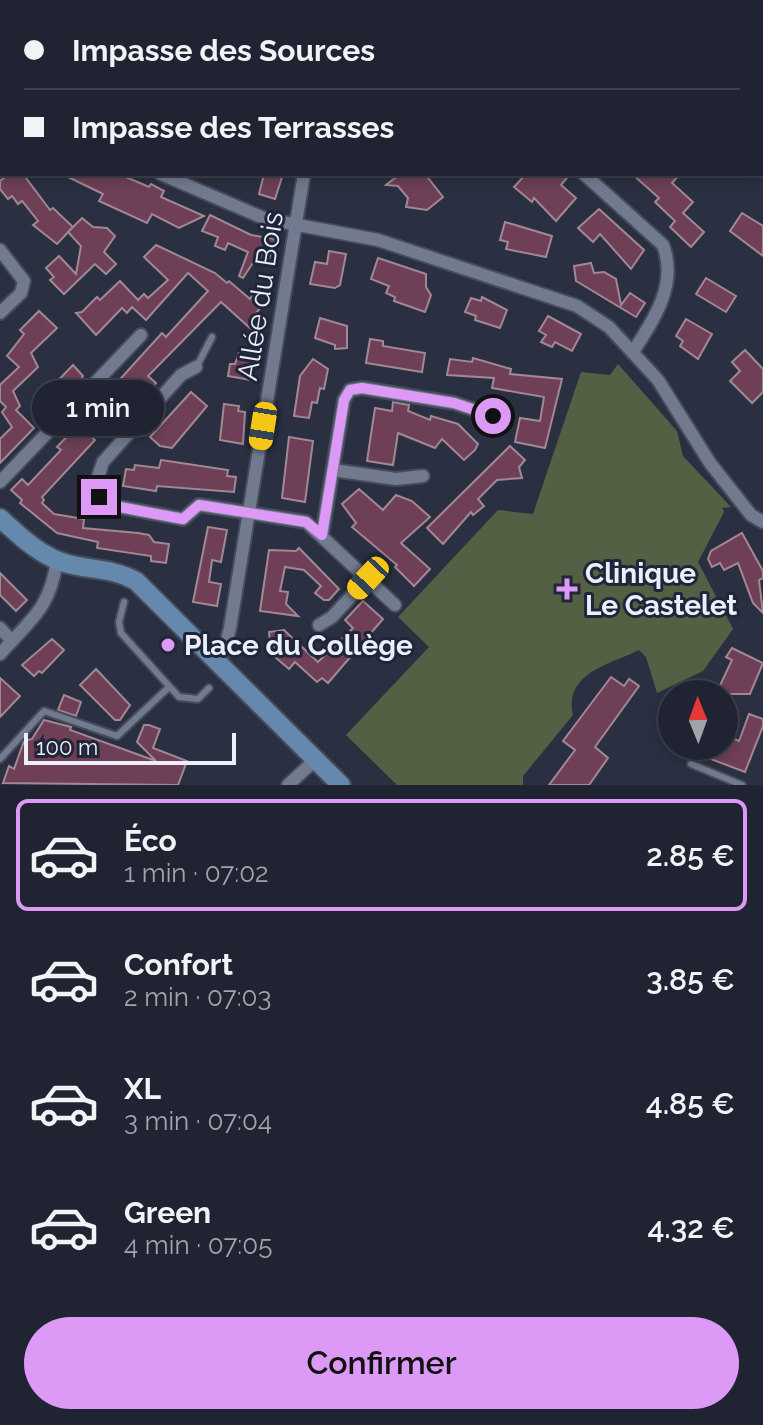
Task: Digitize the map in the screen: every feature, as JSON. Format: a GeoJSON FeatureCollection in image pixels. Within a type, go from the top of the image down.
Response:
{"type":"FeatureCollection","features":[{"type":"Feature","properties":{"kind":"street"},"geometry":{"type":"LineString","coordinates":[[166,176],[266,219],[378,240],[577,306],[609,327],[658,380],[710,463],[751,515],[763,522]]}},
{"type":"Feature","properties":{"kind":"street","name":"Allée du Bois"},"geometry":{"type":"LineString","coordinates":[[217,659],[224,652],[228,636],[304,176]]}},
{"type":"Feature","properties":{"kind":"street"},"geometry":{"type":"LineString","coordinates":[[586,176],[663,245],[667,255],[666,295],[633,352]]}},
{"type":"Feature","properties":{"kind":"street"},"geometry":{"type":"LineString","coordinates":[[0,250],[24,281],[21,293],[0,313]]}},
{"type":"Feature","properties":{"kind":"street"},"geometry":{"type":"LineString","coordinates":[[0,482],[141,335]]}},
{"type":"Feature","properties":{"kind":"street"},"geometry":{"type":"LineString","coordinates":[[196,367],[181,375],[103,462],[96,483],[99,497],[109,505],[183,519],[199,505],[306,522],[395,605]]}},
{"type":"Feature","properties":{"kind":"street"},"geometry":{"type":"LineString","coordinates":[[322,535],[344,400],[350,390],[362,388],[454,403],[493,416]]}},
{"type":"Feature","properties":{"kind":"street"},"geometry":{"type":"LineString","coordinates":[[333,470],[396,479],[423,476]]}},
{"type":"Feature","properties":{"kind":"street"},"geometry":{"type":"LineString","coordinates":[[0,518],[33,547],[57,560],[123,574],[136,581],[341,785]]}},
{"type":"Feature","properties":{"kind":"street"},"geometry":{"type":"LineString","coordinates":[[0,654],[45,605],[53,590],[57,560]]}},
{"type":"Feature","properties":{"kind":"street"},"geometry":{"type":"LineString","coordinates":[[319,625],[332,617],[368,578]]}},
{"type":"Feature","properties":{"kind":"street"},"geometry":{"type":"LineString","coordinates":[[0,628],[12,641]]}},
{"type":"Feature","properties":{"kind":"street"},"geometry":{"type":"LineString","coordinates":[[288,785],[315,760]]}},
{"type":"Feature","properties":{"kind":"lane"},"geometry":{"type":"LineString","coordinates":[[196,367],[212,337]]}},
{"type":"Feature","properties":{"kind":"lane"},"geometry":{"type":"LineString","coordinates":[[124,602],[119,622],[121,633],[169,687],[179,697],[189,701],[198,699],[209,688]]}},
{"type":"Feature","properties":{"kind":"lane"},"geometry":{"type":"LineString","coordinates":[[0,759],[44,711],[117,736],[169,687]]}},
{"type":"Feature","properties":{"kind":"lane"},"geometry":{"type":"LineString","coordinates":[[691,764],[742,785]]}},
{"type":"Feature","properties":{"kind":"green space","name":"Clinique Le Castelet"},"geometry":{"type":"Polygon","coordinates":[[[618,364],[677,431],[683,456],[731,507],[722,508],[724,512],[698,562],[733,629],[703,671],[684,680],[658,680],[657,693],[646,657],[639,650],[592,672],[575,689],[573,715],[523,776],[523,785],[397,785],[346,735],[429,647],[398,617],[498,510],[533,514],[581,372],[610,375],[618,364]]]}},
{"type":"Feature","properties":{"kind":"building"},"geometry":{"type":"Polygon","coordinates":[[[6,176],[24,176],[50,210],[53,208],[73,227],[57,244],[33,225],[38,221],[22,201],[18,204],[12,196],[8,199],[0,189],[0,181],[6,176]]]}},
{"type":"Feature","properties":{"kind":"building"},"geometry":{"type":"Polygon","coordinates":[[[66,176],[124,176],[149,187],[151,184],[164,191],[161,197],[204,216],[179,228],[152,214],[147,223],[99,201],[103,194],[66,176]]]}},
{"type":"Feature","properties":{"kind":"building"},"geometry":{"type":"Polygon","coordinates":[[[264,176],[282,176],[275,199],[259,194],[264,176]]]}},
{"type":"Feature","properties":{"kind":"building"},"geometry":{"type":"Polygon","coordinates":[[[397,176],[427,176],[443,197],[427,210],[406,207],[408,198],[398,186],[386,185],[397,176]]]}},
{"type":"Feature","properties":{"kind":"building"},"geometry":{"type":"Polygon","coordinates":[[[524,176],[568,176],[561,185],[576,198],[556,221],[534,198],[532,202],[514,187],[524,176]]]}},
{"type":"Feature","properties":{"kind":"building"},"geometry":{"type":"Polygon","coordinates":[[[634,176],[678,176],[672,183],[693,202],[683,213],[704,232],[691,247],[670,227],[675,221],[655,202],[659,198],[634,176]]]}},
{"type":"Feature","properties":{"kind":"building"},"geometry":{"type":"Polygon","coordinates":[[[599,209],[644,250],[631,269],[600,234],[593,242],[578,228],[599,209]]]}},
{"type":"Feature","properties":{"kind":"building"},"geometry":{"type":"Polygon","coordinates":[[[742,213],[763,226],[763,256],[730,231],[742,213]]]}},
{"type":"Feature","properties":{"kind":"building"},"geometry":{"type":"Polygon","coordinates":[[[210,215],[251,235],[275,239],[269,260],[256,258],[243,278],[239,276],[248,252],[228,243],[225,250],[215,246],[218,237],[202,231],[210,215]]]}},
{"type":"Feature","properties":{"kind":"building"},"geometry":{"type":"Polygon","coordinates":[[[82,218],[93,227],[107,228],[115,236],[104,252],[116,264],[106,274],[95,264],[64,294],[50,280],[54,277],[46,268],[59,256],[76,274],[81,246],[68,232],[82,218]]]}},
{"type":"Feature","properties":{"kind":"building"},"geometry":{"type":"Polygon","coordinates":[[[505,222],[552,236],[546,257],[506,249],[508,242],[500,240],[505,222]]]}},
{"type":"Feature","properties":{"kind":"building"},"geometry":{"type":"Polygon","coordinates":[[[156,245],[215,273],[227,283],[229,281],[250,299],[252,296],[263,305],[256,313],[259,320],[251,329],[221,302],[148,376],[156,383],[121,420],[108,409],[101,417],[93,409],[162,333],[166,337],[208,291],[188,273],[146,320],[132,307],[127,313],[122,308],[96,335],[76,313],[82,312],[97,297],[100,300],[120,281],[138,300],[144,294],[148,298],[168,280],[144,257],[156,245]]]}},
{"type":"Feature","properties":{"kind":"building"},"geometry":{"type":"Polygon","coordinates":[[[329,251],[346,254],[340,285],[335,288],[310,284],[315,262],[327,264],[329,251]]]}},
{"type":"Feature","properties":{"kind":"building"},"geometry":{"type":"Polygon","coordinates":[[[378,258],[426,274],[426,287],[431,295],[425,312],[394,301],[395,297],[386,293],[389,286],[371,279],[378,258]]]}},
{"type":"Feature","properties":{"kind":"building"},"geometry":{"type":"Polygon","coordinates":[[[591,263],[594,273],[604,272],[616,279],[621,305],[630,293],[645,303],[636,317],[576,281],[574,266],[591,263]]]}},
{"type":"Feature","properties":{"kind":"building"},"geometry":{"type":"Polygon","coordinates":[[[706,278],[736,296],[726,312],[696,294],[706,278]]]}},
{"type":"Feature","properties":{"kind":"building"},"geometry":{"type":"Polygon","coordinates":[[[482,297],[507,310],[500,328],[475,320],[476,316],[465,312],[471,298],[481,301],[482,297]]]}},
{"type":"Feature","properties":{"kind":"building"},"geometry":{"type":"Polygon","coordinates":[[[39,311],[57,328],[31,353],[38,367],[13,391],[20,406],[16,410],[34,428],[0,463],[0,439],[12,427],[2,412],[6,407],[0,401],[0,385],[19,367],[7,356],[24,334],[20,330],[39,311]]]}},
{"type":"Feature","properties":{"kind":"building"},"geometry":{"type":"Polygon","coordinates":[[[548,316],[581,334],[572,351],[555,342],[552,347],[541,342],[546,335],[539,331],[548,316]]]}},
{"type":"Feature","properties":{"kind":"building"},"geometry":{"type":"Polygon","coordinates":[[[320,318],[347,326],[347,348],[335,349],[335,345],[315,338],[320,318]]]}},
{"type":"Feature","properties":{"kind":"building"},"geometry":{"type":"Polygon","coordinates":[[[686,319],[712,334],[698,359],[680,346],[683,341],[676,336],[686,319]]]}},
{"type":"Feature","properties":{"kind":"building"},"geometry":{"type":"Polygon","coordinates":[[[370,339],[383,341],[383,346],[425,353],[422,372],[366,363],[370,339]]]}},
{"type":"Feature","properties":{"kind":"building"},"geometry":{"type":"Polygon","coordinates":[[[241,347],[255,349],[251,380],[228,376],[230,364],[235,364],[241,347]]]}},
{"type":"Feature","properties":{"kind":"building"},"geometry":{"type":"Polygon","coordinates":[[[745,350],[763,369],[763,392],[752,403],[730,381],[740,371],[732,362],[745,350]]]}},
{"type":"Feature","properties":{"kind":"building"},"geometry":{"type":"Polygon","coordinates":[[[473,358],[511,369],[510,374],[562,379],[545,448],[515,442],[520,418],[540,421],[544,397],[492,388],[494,378],[447,375],[450,359],[472,362],[473,358]]]}},
{"type":"Feature","properties":{"kind":"building"},"geometry":{"type":"Polygon","coordinates":[[[313,359],[328,369],[324,389],[320,388],[317,403],[312,402],[309,418],[294,416],[300,376],[313,359]]]}},
{"type":"Feature","properties":{"kind":"building"},"geometry":{"type":"Polygon","coordinates":[[[73,365],[83,376],[73,393],[59,403],[47,392],[73,365]]]}},
{"type":"Feature","properties":{"kind":"building"},"geometry":{"type":"Polygon","coordinates":[[[191,392],[207,406],[172,448],[160,446],[150,437],[191,392]]]}},
{"type":"Feature","properties":{"kind":"building"},"geometry":{"type":"Polygon","coordinates":[[[393,402],[409,405],[408,411],[430,420],[431,416],[458,424],[478,444],[475,450],[464,460],[442,439],[435,448],[398,433],[393,465],[367,461],[375,408],[392,411],[393,402]]]}},
{"type":"Feature","properties":{"kind":"building"},"geometry":{"type":"Polygon","coordinates":[[[224,404],[239,406],[238,411],[245,412],[243,444],[220,440],[224,404]]]}},
{"type":"Feature","properties":{"kind":"building"},"geometry":{"type":"Polygon","coordinates":[[[78,425],[95,440],[42,497],[42,503],[54,514],[84,519],[83,528],[149,535],[154,542],[169,544],[166,563],[151,561],[151,556],[97,548],[98,542],[57,533],[20,503],[22,500],[11,490],[22,479],[28,485],[61,450],[57,447],[78,425]]]}},
{"type":"Feature","properties":{"kind":"building"},"geometry":{"type":"Polygon","coordinates":[[[289,437],[313,441],[305,502],[282,498],[289,437]]]}},
{"type":"Feature","properties":{"kind":"building"},"geometry":{"type":"Polygon","coordinates":[[[510,446],[525,460],[519,467],[522,478],[497,480],[478,499],[484,506],[473,515],[471,512],[443,544],[427,528],[510,446]]]}},
{"type":"Feature","properties":{"kind":"building"},"geometry":{"type":"Polygon","coordinates":[[[161,460],[228,470],[227,476],[236,477],[234,492],[157,486],[156,491],[123,486],[126,469],[134,470],[135,465],[159,468],[161,460]]]}},
{"type":"Feature","properties":{"kind":"building"},"geometry":{"type":"Polygon","coordinates":[[[359,489],[383,510],[396,495],[412,501],[430,517],[401,543],[430,569],[414,586],[395,567],[397,565],[352,527],[356,523],[342,504],[359,489]]]}},
{"type":"Feature","properties":{"kind":"building"},"geometry":{"type":"Polygon","coordinates":[[[208,527],[227,530],[221,562],[212,560],[209,582],[221,584],[217,606],[193,602],[208,527]]]}},
{"type":"Feature","properties":{"kind":"building"},"geometry":{"type":"Polygon","coordinates":[[[742,533],[763,571],[763,578],[759,580],[763,613],[753,603],[738,563],[724,570],[720,563],[712,567],[708,559],[711,551],[742,533]]]}},
{"type":"Feature","properties":{"kind":"building"},"geometry":{"type":"Polygon","coordinates":[[[299,548],[339,589],[329,600],[324,600],[315,593],[321,586],[304,570],[285,567],[280,591],[288,592],[286,604],[298,616],[260,611],[269,550],[296,551],[299,548]]]}},
{"type":"Feature","properties":{"kind":"building"},"geometry":{"type":"Polygon","coordinates":[[[0,573],[27,600],[16,611],[0,595],[0,573]]]}},
{"type":"Feature","properties":{"kind":"building"},"geometry":{"type":"Polygon","coordinates":[[[363,601],[383,619],[328,683],[322,678],[317,682],[295,662],[289,669],[275,657],[280,652],[270,643],[269,632],[284,630],[318,662],[353,628],[345,620],[363,601]]]}},
{"type":"Feature","properties":{"kind":"building"},"geometry":{"type":"Polygon","coordinates":[[[52,639],[64,650],[42,673],[39,671],[34,676],[22,665],[52,639]]]}},
{"type":"Feature","properties":{"kind":"building"},"geometry":{"type":"Polygon","coordinates":[[[732,648],[763,663],[750,694],[738,694],[738,680],[723,680],[732,660],[726,657],[732,648]]]}},
{"type":"Feature","properties":{"kind":"building"},"geometry":{"type":"Polygon","coordinates":[[[96,669],[130,705],[120,720],[115,720],[80,685],[96,669]]]}},
{"type":"Feature","properties":{"kind":"building"},"geometry":{"type":"Polygon","coordinates":[[[611,677],[624,686],[629,679],[639,686],[595,747],[608,758],[589,785],[549,785],[575,750],[563,741],[611,677]]]}},
{"type":"Feature","properties":{"kind":"building"},"geometry":{"type":"Polygon","coordinates":[[[0,678],[20,696],[0,717],[0,678]]]}},
{"type":"Feature","properties":{"kind":"building"},"geometry":{"type":"Polygon","coordinates":[[[64,695],[81,702],[76,716],[58,710],[64,695]]]}},
{"type":"Feature","properties":{"kind":"building"},"geometry":{"type":"Polygon","coordinates":[[[749,714],[763,719],[745,772],[713,760],[738,760],[739,741],[749,714]]]}},
{"type":"Feature","properties":{"kind":"building"},"geometry":{"type":"Polygon","coordinates":[[[44,720],[71,727],[70,730],[156,761],[137,742],[144,725],[160,729],[153,748],[187,761],[178,785],[3,783],[9,766],[14,769],[24,741],[32,739],[44,720]]]}},
{"type":"Feature","properties":{"kind":"place","name":"Clinique Le Castelet"},"geometry":{"type":"Point","coordinates":[567,589]}},
{"type":"Feature","properties":{"kind":"place","name":"Place du Collège"},"geometry":{"type":"Point","coordinates":[168,645]}},
{"type":"Feature","properties":{"kind":"route"},"geometry":{"type":"LineString","coordinates":[[99,497],[109,505],[183,519],[199,505],[306,522],[322,535],[344,400],[350,390],[362,388],[454,403],[493,416]]}}]}
